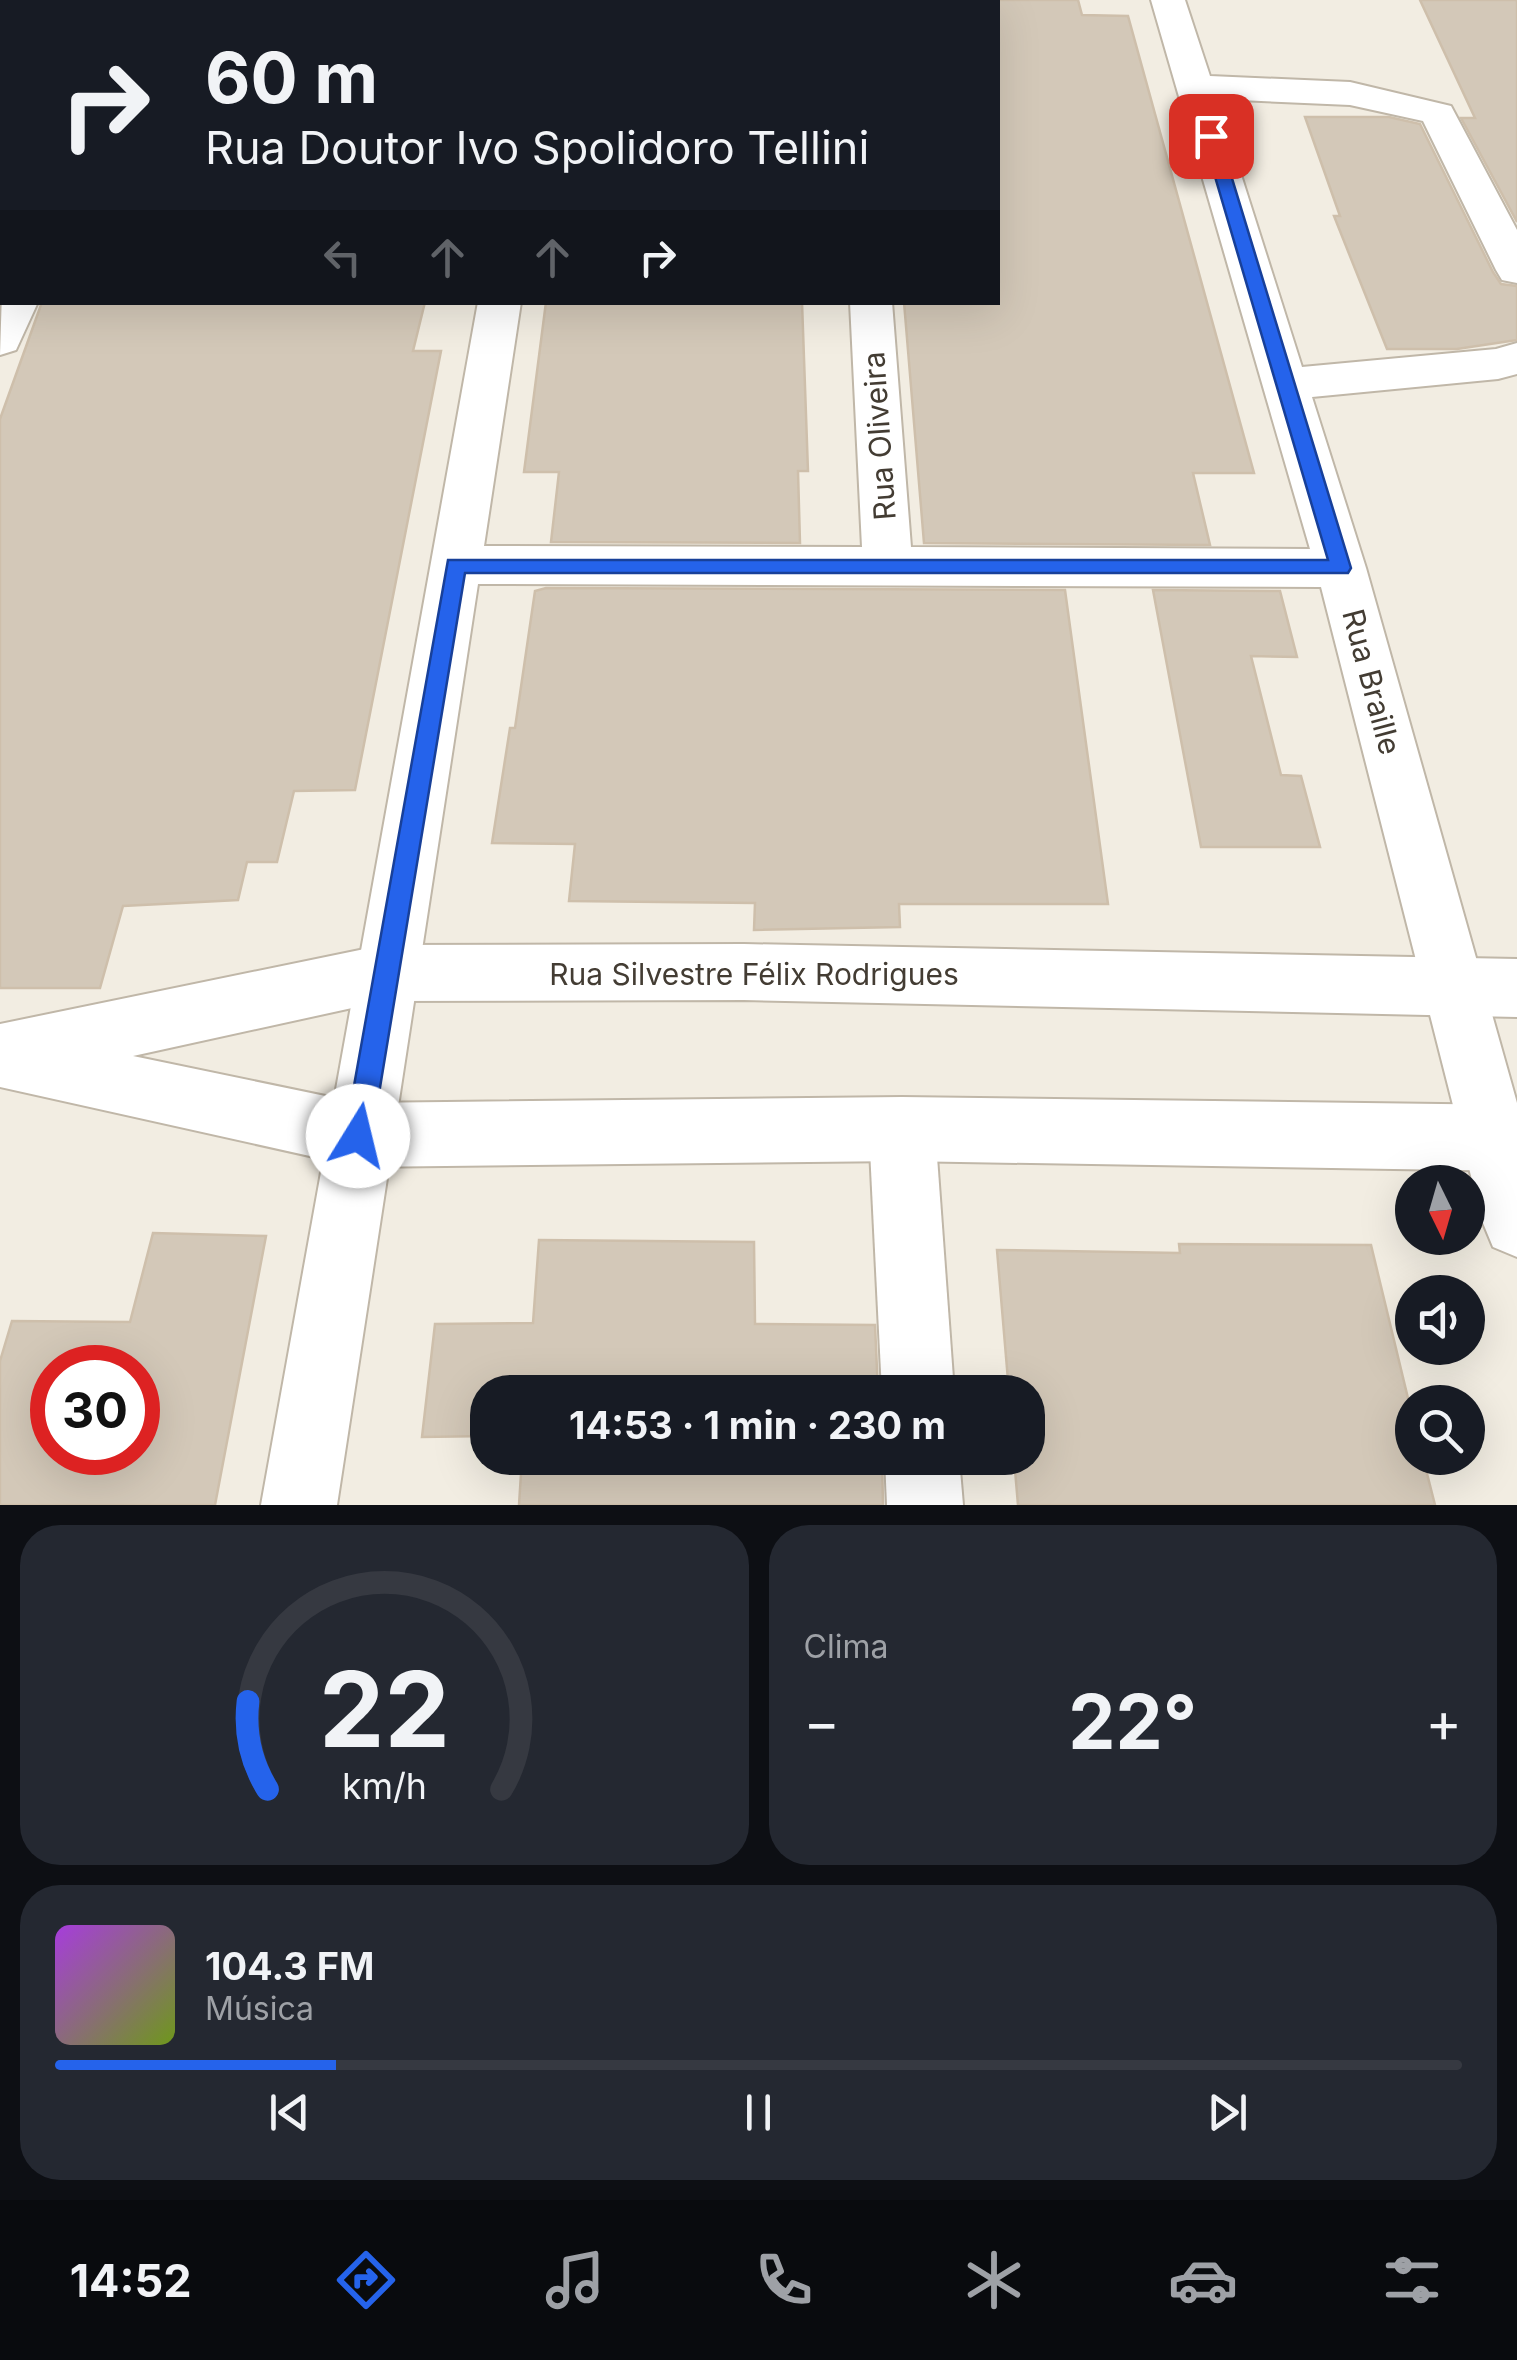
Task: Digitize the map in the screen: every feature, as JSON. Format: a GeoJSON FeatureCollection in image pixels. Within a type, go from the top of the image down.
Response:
{"type":"FeatureCollection","features":[{"type":"Feature","properties":{"kind":"street","name":"Rua Braille"},"geometry":{"type":"LineString","coordinates":[[1168,0],[1341,568],[1452,984],[1505,1138],[1517,1223]]}},
{"type":"Feature","properties":{"kind":"street"},"geometry":{"type":"LineString","coordinates":[[1196,87],[1372,98],[1412,103],[1438,114],[1517,270]]}},
{"type":"Feature","properties":{"kind":"street"},"geometry":{"type":"LineString","coordinates":[[0,340],[16,305]]}},
{"type":"Feature","properties":{"kind":"street"},"geometry":{"type":"LineString","coordinates":[[299,1505],[384,973],[500,305]]}},
{"type":"Feature","properties":{"kind":"street","name":"Rua Oliveira"},"geometry":{"type":"LineString","coordinates":[[872,305],[888,569]]}},
{"type":"Feature","properties":{"kind":"street"},"geometry":{"type":"LineString","coordinates":[[1286,384],[1498,364],[1517,358]]}},
{"type":"Feature","properties":{"kind":"street"},"geometry":{"type":"LineString","coordinates":[[456,566],[1341,568]]}},
{"type":"Feature","properties":{"kind":"street","name":"Rua Silvestre Félix Rodrigues"},"geometry":{"type":"LineString","coordinates":[[0,1056],[384,973],[744,972],[1517,988]]}},
{"type":"Feature","properties":{"kind":"street","name":"Rua Silvestre Félix Rodrigues"},"geometry":{"type":"LineString","coordinates":[[0,1056],[358,1136],[902,1129],[1505,1138]]}},
{"type":"Feature","properties":{"kind":"street"},"geometry":{"type":"LineString","coordinates":[[902,1129],[917,1375]]}},
{"type":"Feature","properties":{"kind":"street"},"geometry":{"type":"LineString","coordinates":[[923,1475],[926,1505]]}},
{"type":"Feature","properties":{"kind":"building"},"geometry":{"type":"Polygon","coordinates":[[[1000,0],[1078,0],[1082,15],[1128,16],[1254,473],[1193,473],[1210,545],[924,543],[904,305],[1000,305],[1000,0]]]}},
{"type":"Feature","properties":{"kind":"building"},"geometry":{"type":"Polygon","coordinates":[[[1420,0],[1517,0],[1517,222],[1461,118],[1475,118],[1420,0]]]}},
{"type":"Feature","properties":{"kind":"building"},"geometry":{"type":"Polygon","coordinates":[[[1305,117],[1389,117],[1420,124],[1493,272],[1501,284],[1517,286],[1517,340],[1457,349],[1387,349],[1334,216],[1340,216],[1305,117]]]}},
{"type":"Feature","properties":{"kind":"building"},"geometry":{"type":"Polygon","coordinates":[[[41,305],[424,305],[413,351],[441,351],[355,790],[294,791],[277,862],[247,862],[238,900],[123,906],[100,988],[0,988],[0,419],[41,305]]]}},
{"type":"Feature","properties":{"kind":"building"},"geometry":{"type":"Polygon","coordinates":[[[546,305],[802,305],[808,471],[798,471],[800,543],[551,542],[559,472],[524,472],[546,305]]]}},
{"type":"Feature","properties":{"kind":"building"},"geometry":{"type":"Polygon","coordinates":[[[1065,590],[1108,904],[899,904],[900,927],[754,930],[755,903],[569,901],[575,844],[492,843],[510,728],[515,728],[535,591],[1065,590]]]}},
{"type":"Feature","properties":{"kind":"building"},"geometry":{"type":"Polygon","coordinates":[[[1153,590],[1280,591],[1297,657],[1251,656],[1281,775],[1301,776],[1320,847],[1201,847],[1153,590]]]}},
{"type":"Feature","properties":{"kind":"building"},"geometry":{"type":"Polygon","coordinates":[[[153,1233],[266,1236],[215,1505],[0,1505],[0,1361],[12,1321],[130,1322],[153,1233]]]}},
{"type":"Feature","properties":{"kind":"building"},"geometry":{"type":"Polygon","coordinates":[[[539,1240],[754,1242],[755,1324],[875,1325],[877,1375],[470,1375],[470,1436],[422,1437],[435,1324],[533,1323],[539,1240]]]}},
{"type":"Feature","properties":{"kind":"building"},"geometry":{"type":"Polygon","coordinates":[[[1179,1244],[1371,1245],[1395,1345],[1395,1365],[1400,1365],[1405,1385],[1395,1385],[1395,1475],[1427,1475],[1435,1505],[1018,1505],[1015,1475],[1045,1475],[1045,1375],[1008,1375],[997,1250],[1180,1253],[1179,1244]]]}},
{"type":"Feature","properties":{"kind":"building"},"geometry":{"type":"Polygon","coordinates":[[[521,1475],[882,1475],[883,1505],[519,1505],[521,1475]]]}},
{"type":"Feature","properties":{"kind":"route"},"geometry":{"type":"LineString","coordinates":[[358,1136],[456,566],[1341,568],[1211,136]]}}]}
